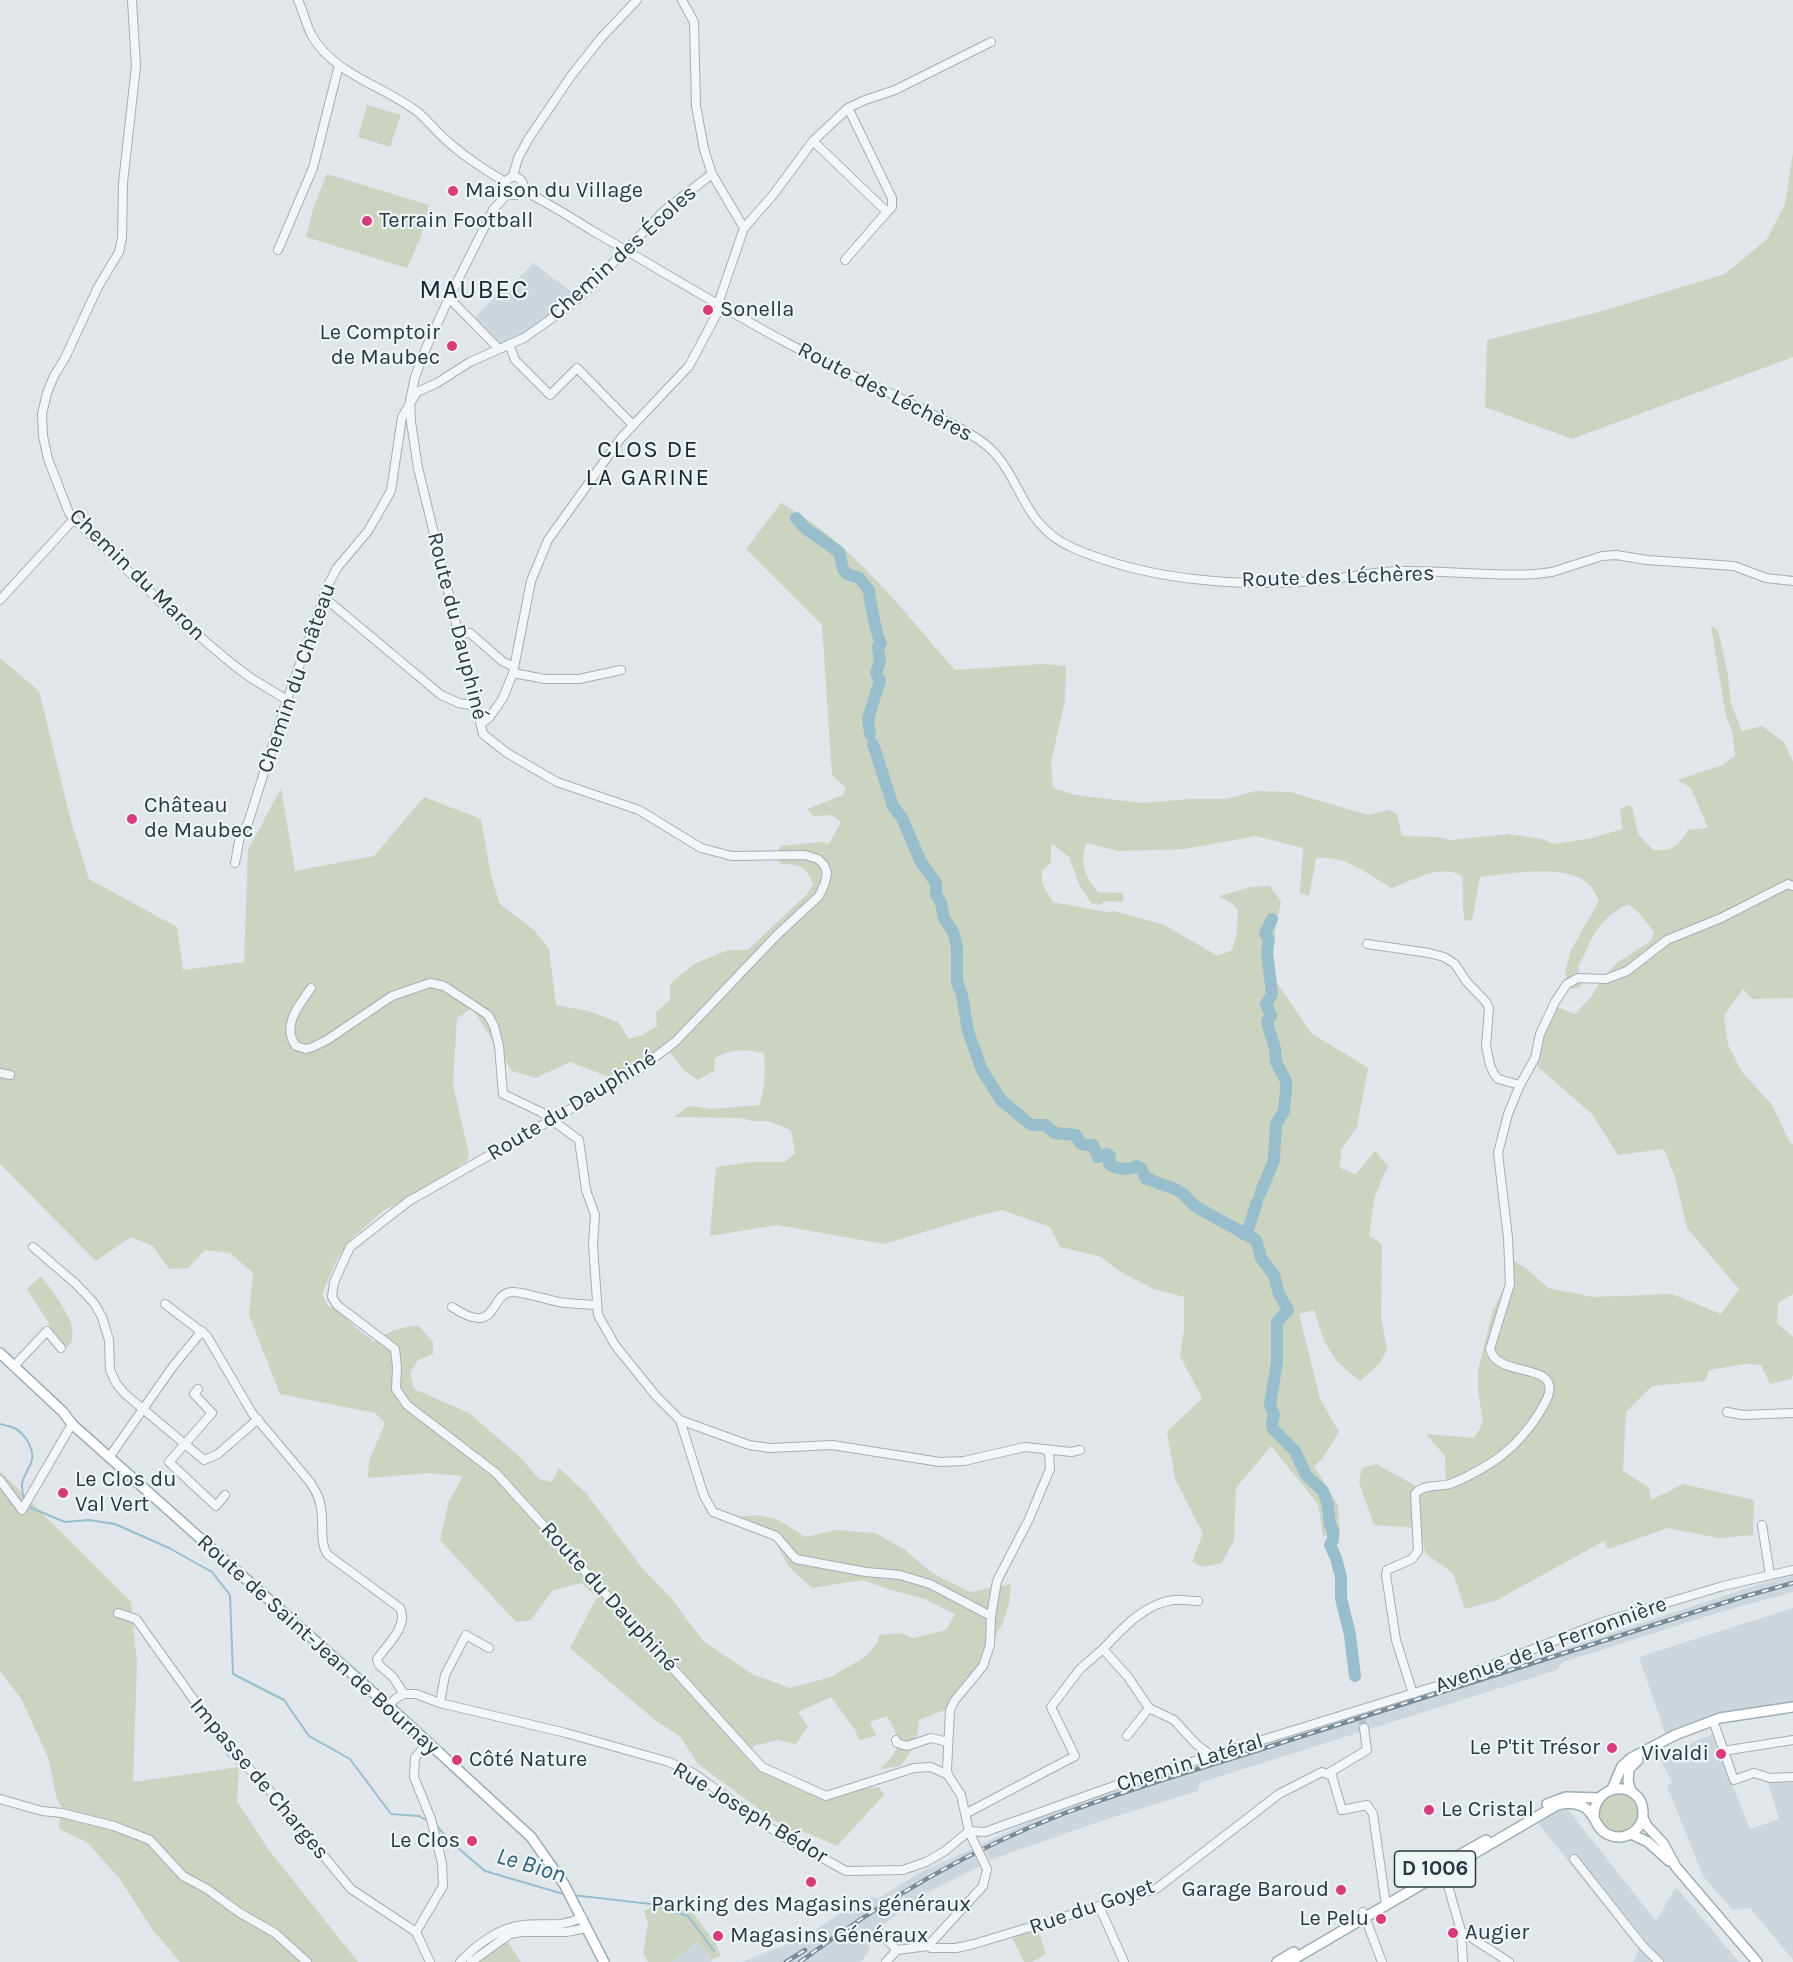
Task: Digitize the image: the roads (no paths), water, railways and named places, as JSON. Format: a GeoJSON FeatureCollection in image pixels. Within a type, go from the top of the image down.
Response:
{"type":"FeatureCollection","features":[{"type":"Feature","properties":{"kind":"main road","name":"Route de Saint-Jean de Bournay"},"geometry":{"type":"LineString","coordinates":[[0,1353],[63,1412],[72,1424],[389,1706],[531,1837],[568,1891],[604,1962]]}},
{"type":"Feature","properties":{"kind":"main road"},"geometry":{"type":"LineString","coordinates":[[1612,1789],[1622,1766],[1630,1758],[1675,1735],[1720,1718],[1793,1707]]}},
{"type":"Feature","properties":{"kind":"main road"},"geometry":{"type":"LineString","coordinates":[[1676,1867],[1663,1843],[1647,1826],[1643,1818],[1640,1800],[1631,1791],[1627,1776],[1630,1766],[1677,1741],[1715,1726],[1737,1720],[1793,1712]]}},
{"type":"Feature","properties":{"kind":"main road"},"geometry":{"type":"LineString","coordinates":[[1631,1791],[1612,1789],[1596,1803],[1594,1816],[1600,1829],[1611,1836],[1624,1837],[1636,1830],[1643,1818]]}},
{"type":"Feature","properties":{"kind":"main road","name":"D 1006"},"geometry":{"type":"LineString","coordinates":[[1444,1868],[1559,1798],[1600,1798]]}},
{"type":"Feature","properties":{"kind":"main road","name":"D 1006"},"geometry":{"type":"LineString","coordinates":[[1289,1962],[1385,1902],[1557,1805],[1576,1804],[1586,1808],[1594,1816]]}},
{"type":"Feature","properties":{"kind":"main road"},"geometry":{"type":"LineString","coordinates":[[1631,1834],[1648,1842],[1676,1867],[1757,1962]]}},
{"type":"Feature","properties":{"kind":"main road","name":"D 1006"},"geometry":{"type":"LineString","coordinates":[[1277,1962],[1299,1957]]}},
{"type":"Feature","properties":{"kind":"street","name":"Chemin du Maron"},"geometry":{"type":"LineString","coordinates":[[132,0],[136,66],[123,183],[122,237],[119,252],[98,287],[47,393],[42,414],[43,436],[48,459],[65,504],[74,519],[172,613],[231,663],[287,700]]}},
{"type":"Feature","properties":{"kind":"street"},"geometry":{"type":"LineString","coordinates":[[298,0],[311,34],[321,48],[339,65],[421,114],[459,151],[505,182]]}},
{"type":"Feature","properties":{"kind":"street"},"geometry":{"type":"LineString","coordinates":[[505,182],[513,176],[518,158],[529,138],[571,76],[637,0]]}},
{"type":"Feature","properties":{"kind":"street"},"geometry":{"type":"LineString","coordinates":[[682,0],[694,22],[696,106],[712,174],[744,228]]}},
{"type":"Feature","properties":{"kind":"street"},"geometry":{"type":"LineString","coordinates":[[482,723],[489,718],[502,698],[514,670],[531,581],[548,540],[621,438],[689,366],[715,317],[744,228],[773,195],[813,141],[848,108],[895,90],[991,42]]}},
{"type":"Feature","properties":{"kind":"street"},"geometry":{"type":"LineString","coordinates":[[278,250],[313,168],[339,65]]}},
{"type":"Feature","properties":{"kind":"street"},"geometry":{"type":"LineString","coordinates":[[845,260],[892,207],[892,198],[848,108]]}},
{"type":"Feature","properties":{"kind":"street"},"geometry":{"type":"LineString","coordinates":[[813,141],[887,212]]}},
{"type":"Feature","properties":{"kind":"street","name":"Chemin des Écoles"},"geometry":{"type":"LineString","coordinates":[[410,401],[417,392],[437,383],[470,362],[524,338],[580,297],[665,210],[712,174]]}},
{"type":"Feature","properties":{"kind":"street"},"geometry":{"type":"LineString","coordinates":[[505,182],[508,193],[517,195],[522,190],[522,181],[513,176]]}},
{"type":"Feature","properties":{"kind":"street","name":"Route des Léchères"},"geometry":{"type":"LineString","coordinates":[[522,190],[790,344],[945,420],[980,440],[1002,463],[1035,520],[1043,529],[1056,540],[1104,558],[1149,571],[1196,579],[1311,582],[1401,571],[1536,574],[1552,572],[1602,556],[1613,555],[1647,560],[1734,566],[1767,578],[1793,581]]}},
{"type":"Feature","properties":{"kind":"street","name":"Route du Dauphiné"},"geometry":{"type":"LineString","coordinates":[[508,193],[493,210],[449,298],[415,377],[410,401],[418,468],[483,734],[557,782],[639,810],[701,848],[732,856],[805,855],[818,859],[824,864],[827,873],[819,896],[777,935],[660,1055],[553,1120],[409,1201],[350,1247],[334,1282],[332,1297],[337,1305],[395,1349],[396,1389],[407,1405],[496,1473],[762,1767],[826,1796],[914,1768],[931,1767],[948,1775]]}},
{"type":"Feature","properties":{"kind":"street"},"geometry":{"type":"LineString","coordinates":[[449,298],[498,348]]}},
{"type":"Feature","properties":{"kind":"street"},"geometry":{"type":"LineString","coordinates":[[509,344],[515,360],[550,395],[577,368],[633,425]]}},
{"type":"Feature","properties":{"kind":"street","name":"Chemin du Château"},"geometry":{"type":"LineString","coordinates":[[235,863],[240,836],[248,823],[287,700],[337,568],[368,531],[391,491],[402,417],[410,401]]}},
{"type":"Feature","properties":{"kind":"street"},"geometry":{"type":"LineString","coordinates":[[0,600],[74,519]]}},
{"type":"Feature","properties":{"kind":"street"},"geometry":{"type":"LineString","coordinates":[[324,599],[441,695],[459,703],[477,706]]}},
{"type":"Feature","properties":{"kind":"street"},"geometry":{"type":"LineString","coordinates":[[458,634],[470,633],[514,670],[545,679],[579,679],[621,670]]}},
{"type":"Feature","properties":{"kind":"street"},"geometry":{"type":"LineString","coordinates":[[1413,1694],[1396,1640],[1386,1575],[1387,1570],[1412,1559],[1418,1551],[1415,1494],[1423,1488],[1451,1484],[1499,1459],[1528,1431],[1549,1394],[1550,1385],[1545,1378],[1502,1364],[1495,1359],[1490,1349],[1510,1284],[1508,1238],[1498,1153],[1508,1114],[1535,1058],[1540,1034],[1548,1015],[1567,984],[1578,978],[1606,979],[1618,975],[1627,971],[1667,940],[1721,918],[1788,884],[1793,886]]}},
{"type":"Feature","properties":{"kind":"street"},"geometry":{"type":"LineString","coordinates":[[1367,944],[1429,953],[1444,957],[1455,964],[1489,1008],[1486,1046],[1494,1074],[1498,1079],[1520,1085]]}},
{"type":"Feature","properties":{"kind":"street"},"geometry":{"type":"LineString","coordinates":[[310,988],[298,1006],[290,1027],[290,1033],[296,1046],[306,1049],[327,1040],[392,996],[430,983],[444,986],[488,1015],[499,1046],[503,1094],[553,1120],[579,1140],[586,1190],[595,1215],[593,1245],[596,1305],[602,1323],[615,1345],[656,1396],[680,1420],[748,1445],[770,1448],[832,1445],[940,1462],[964,1461],[1025,1447],[1071,1452],[1080,1450]]}},
{"type":"Feature","properties":{"kind":"street"},"geometry":{"type":"LineString","coordinates":[[0,1073],[10,1075]]}},
{"type":"Feature","properties":{"kind":"street"},"geometry":{"type":"LineString","coordinates":[[33,1247],[76,1284],[94,1303],[110,1340],[110,1370],[116,1383],[204,1460],[218,1454],[258,1419]]}},
{"type":"Feature","properties":{"kind":"street"},"geometry":{"type":"LineString","coordinates":[[452,1307],[469,1318],[478,1319],[487,1316],[503,1296],[511,1292],[560,1302],[596,1305]]}},
{"type":"Feature","properties":{"kind":"street"},"geometry":{"type":"LineString","coordinates":[[165,1304],[207,1336],[258,1419],[310,1482],[317,1493],[321,1507],[323,1548],[328,1555],[400,1608],[403,1615],[402,1624],[377,1659],[379,1665],[393,1677],[404,1694],[389,1706]]}},
{"type":"Feature","properties":{"kind":"street"},"geometry":{"type":"LineString","coordinates":[[14,1366],[47,1331],[61,1348]]}},
{"type":"Feature","properties":{"kind":"street"},"geometry":{"type":"LineString","coordinates":[[110,1456],[174,1365],[202,1331]]}},
{"type":"Feature","properties":{"kind":"street"},"geometry":{"type":"LineString","coordinates":[[198,1389],[194,1394],[212,1413],[169,1462],[216,1506],[225,1495]]}},
{"type":"Feature","properties":{"kind":"street"},"geometry":{"type":"LineString","coordinates":[[1727,1412],[1743,1415],[1793,1413]]}},
{"type":"Feature","properties":{"kind":"street"},"geometry":{"type":"LineString","coordinates":[[680,1420],[704,1496],[712,1512],[776,1536],[796,1559],[866,1572],[900,1575],[930,1584],[991,1616]]}},
{"type":"Feature","properties":{"kind":"street"},"geometry":{"type":"LineString","coordinates":[[0,1480],[22,1510],[72,1424]]}},
{"type":"Feature","properties":{"kind":"street"},"geometry":{"type":"LineString","coordinates":[[927,1946],[983,1886],[987,1869],[969,1831],[961,1795],[948,1775],[950,1710],[955,1700],[983,1666],[990,1646],[991,1616],[997,1581],[1029,1519],[1050,1469],[1049,1453],[1044,1449]]}},
{"type":"Feature","properties":{"kind":"street"},"geometry":{"type":"LineString","coordinates":[[1762,1524],[1770,1575]]}},
{"type":"Feature","properties":{"kind":"street","name":"Avenue de la Ferronnière"},"geometry":{"type":"LineString","coordinates":[[1413,1694],[1606,1621],[1723,1586],[1793,1570]]}},
{"type":"Feature","properties":{"kind":"street"},"geometry":{"type":"LineString","coordinates":[[965,1814],[1075,1756],[1051,1707],[1080,1670],[1125,1625],[1159,1603],[1176,1599],[1198,1601]]}},
{"type":"Feature","properties":{"kind":"street","name":"Impasse de Charges"},"geometry":{"type":"LineString","coordinates":[[118,1613],[136,1619],[232,1753],[260,1779],[351,1889],[416,1932]]}},
{"type":"Feature","properties":{"kind":"street"},"geometry":{"type":"LineString","coordinates":[[440,1703],[445,1675],[466,1635],[489,1648]]}},
{"type":"Feature","properties":{"kind":"street"},"geometry":{"type":"LineString","coordinates":[[1103,1649],[1128,1677],[1149,1708],[1174,1720],[1196,1744],[1213,1757]]}},
{"type":"Feature","properties":{"kind":"street","name":"Rue Joseph Bédor"},"geometry":{"type":"LineString","coordinates":[[404,1694],[416,1694],[440,1703],[566,1732],[669,1762],[693,1773],[779,1834],[846,1871],[903,1870],[926,1862],[945,1851],[969,1831]]}},
{"type":"Feature","properties":{"kind":"street","name":"Chemin Latéral"},"geometry":{"type":"LineString","coordinates":[[969,1831],[985,1832],[1114,1786],[1360,1713],[1413,1694]]}},
{"type":"Feature","properties":{"kind":"street"},"geometry":{"type":"LineString","coordinates":[[1127,1736],[1149,1708]]}},
{"type":"Feature","properties":{"kind":"street"},"geometry":{"type":"LineString","coordinates":[[1715,1726],[1734,1780],[1754,1773],[1770,1778],[1793,1777]]}},
{"type":"Feature","properties":{"kind":"street","name":"Rue du Goyet"},"geometry":{"type":"LineString","coordinates":[[897,1950],[927,1946],[956,1948],[974,1944],[1156,1889],[1279,1794],[1322,1772],[1329,1775],[1367,1750],[1364,1728]]}},
{"type":"Feature","properties":{"kind":"street"},"geometry":{"type":"LineString","coordinates":[[896,1740],[897,1743],[907,1746],[930,1738],[948,1742]]}},
{"type":"Feature","properties":{"kind":"street"},"geometry":{"type":"LineString","coordinates":[[1723,1751],[1793,1740]]}},
{"type":"Feature","properties":{"kind":"street"},"geometry":{"type":"LineString","coordinates":[[427,1743],[418,1754],[414,1766],[414,1778],[434,1829],[442,1863],[443,1886],[416,1932],[429,1962]]}},
{"type":"Feature","properties":{"kind":"street"},"geometry":{"type":"LineString","coordinates":[[1329,1775],[1342,1810],[1367,1805],[1373,1814],[1385,1902]]}},
{"type":"Feature","properties":{"kind":"street"},"geometry":{"type":"LineString","coordinates":[[0,1799],[114,1826],[150,1840],[183,1876],[269,1929],[307,1962]]}},
{"type":"Feature","properties":{"kind":"street"},"geometry":{"type":"LineString","coordinates":[[1574,1859],[1642,1945],[1659,1962]]}},
{"type":"Feature","properties":{"kind":"street"},"geometry":{"type":"LineString","coordinates":[[1444,1868],[1461,1930],[1463,1962]]}},
{"type":"Feature","properties":{"kind":"street"},"geometry":{"type":"LineString","coordinates":[[1099,1906],[1124,1962]]}},
{"type":"Feature","properties":{"kind":"street"},"geometry":{"type":"LineString","coordinates":[[1365,1915],[1382,1962]]}},
{"type":"Feature","properties":{"kind":"street"},"geometry":{"type":"LineString","coordinates":[[460,1962],[495,1934],[508,1927],[525,1924],[560,1925],[571,1923],[582,1917]]}},
{"type":"Feature","properties":{"kind":"street"},"geometry":{"type":"LineString","coordinates":[[471,1962],[510,1934],[566,1932],[587,1928]]}},
{"type":"Feature","properties":{"kind":"street"},"geometry":{"type":"LineString","coordinates":[[1461,1930],[1509,1962]]}},
{"type":"Feature","properties":{"kind":"street"},"geometry":{"type":"LineString","coordinates":[[878,1931],[897,1950],[886,1962]]}},
{"type":"Feature","properties":{"kind":"waterway"},"geometry":{"type":"LineString","coordinates":[[796,518],[805,528],[839,552],[843,569],[847,574],[859,578],[869,590],[875,626],[881,643],[878,647],[880,661],[876,673],[880,680],[868,719],[870,734]]}},
{"type":"Feature","properties":{"kind":"waterway"},"geometry":{"type":"LineString","coordinates":[[873,744],[893,806],[902,818],[921,862],[936,883],[936,894],[941,903],[944,918],[953,932],[957,947],[957,982],[962,995],[968,1031],[982,1070],[1001,1100],[1031,1125],[1045,1125],[1055,1133],[1076,1135],[1080,1143],[1093,1145],[1098,1157],[1107,1154],[1110,1156],[1109,1164],[1112,1166],[1123,1169],[1137,1166],[1141,1168],[1146,1179],[1177,1190],[1198,1208],[1256,1240],[1261,1258],[1274,1275],[1279,1294],[1288,1310],[1277,1322],[1277,1362],[1270,1405],[1274,1415],[1273,1429],[1295,1451],[1306,1475],[1323,1491],[1328,1505],[1330,1525],[1333,1531],[1333,1540],[1330,1545],[1341,1577],[1341,1598],[1350,1635],[1355,1676]]}},
{"type":"Feature","properties":{"kind":"waterway"},"geometry":{"type":"LineString","coordinates":[[1260,1194],[1274,1160],[1276,1124],[1284,1111],[1286,1089],[1286,1081],[1276,1062],[1275,1049],[1267,1022],[1271,1016],[1266,1004],[1272,994],[1267,952],[1269,939],[1265,934],[1272,919]]}},
{"type":"Feature","properties":{"kind":"waterway"},"geometry":{"type":"LineString","coordinates":[[1243,1234],[1248,1230],[1257,1202]]}},
{"type":"Feature","properties":{"kind":"waterway","name":"Le Bion"},"geometry":{"type":"LineString","coordinates":[[0,1424],[18,1430],[26,1438],[31,1448],[31,1463],[22,1483],[24,1499]]}},
{"type":"Feature","properties":{"kind":"waterway","name":"Le Bion"},"geometry":{"type":"LineString","coordinates":[[29,1507],[65,1522],[89,1520],[115,1524],[169,1548],[212,1572],[230,1595],[233,1674],[284,1700],[309,1736],[350,1759],[391,1814],[419,1816],[428,1821]]}},
{"type":"Feature","properties":{"kind":"waterway","name":"Le Bion"},"geometry":{"type":"LineString","coordinates":[[436,1825],[451,1842],[485,1871],[567,1895]]}},
{"type":"Feature","properties":{"kind":"waterway","name":"Le Bion"},"geometry":{"type":"LineString","coordinates":[[572,1895],[651,1904],[688,1916],[714,1951]]}},
{"type":"Feature","properties":{"kind":"tunnel"},"geometry":{"type":"LineString","coordinates":[[1361,1716],[1364,1728]]}},
{"type":"Feature","properties":{"kind":"railway"},"geometry":{"type":"LineString","coordinates":[[800,1962],[831,1939],[928,1878],[995,1843],[1065,1813],[1460,1686],[1793,1583]]}},
{"type":"Feature","properties":{"kind":"railway"},"geometry":{"type":"LineString","coordinates":[[786,1962],[805,1950]]}},
{"type":"Feature","properties":{"kind":"place","name":"Maison du Village"},"geometry":{"type":"Point","coordinates":[453,191]}},
{"type":"Feature","properties":{"kind":"place","name":"Terrain Football"},"geometry":{"type":"Point","coordinates":[367,221]}},
{"type":"Feature","properties":{"kind":"place","name":"Sonella"},"geometry":{"type":"Point","coordinates":[708,310]}},
{"type":"Feature","properties":{"kind":"place","name":"Le Comptoir de Maubec"},"geometry":{"type":"Point","coordinates":[452,346]}},
{"type":"Feature","properties":{"kind":"place","name":"Château de Maubec"},"geometry":{"type":"Point","coordinates":[132,819]}},
{"type":"Feature","properties":{"kind":"place","name":"Le Clos du Val Vert"},"geometry":{"type":"Point","coordinates":[63,1493]}},
{"type":"Feature","properties":{"kind":"place","name":"Le P'tit Trésor"},"geometry":{"type":"Point","coordinates":[1612,1748]}},
{"type":"Feature","properties":{"kind":"place","name":"Vivaldi"},"geometry":{"type":"Point","coordinates":[1721,1754]}},
{"type":"Feature","properties":{"kind":"place","name":"Côté Nature"},"geometry":{"type":"Point","coordinates":[457,1760]}},
{"type":"Feature","properties":{"kind":"place","name":"Le Cristal"},"geometry":{"type":"Point","coordinates":[1429,1810]}},
{"type":"Feature","properties":{"kind":"place","name":"Le Clos"},"geometry":{"type":"Point","coordinates":[472,1841]}},
{"type":"Feature","properties":{"kind":"place","name":"Parking des Magasins généraux"},"geometry":{"type":"Point","coordinates":[811,1882]}},
{"type":"Feature","properties":{"kind":"place","name":"Garage Baroud"},"geometry":{"type":"Point","coordinates":[1341,1890]}},
{"type":"Feature","properties":{"kind":"place","name":"Le Pelu"},"geometry":{"type":"Point","coordinates":[1381,1919]}},
{"type":"Feature","properties":{"kind":"place","name":"Augier"},"geometry":{"type":"Point","coordinates":[1453,1933]}},
{"type":"Feature","properties":{"kind":"place","name":"Magasins Généraux"},"geometry":{"type":"Point","coordinates":[718,1936]}},
{"type":"Feature","properties":{"kind":"district","name":"MAUBEC"},"geometry":{"type":"Point","coordinates":[474,291]}},
{"type":"Feature","properties":{"kind":"district","name":"CLOS DE LA GARINE"},"geometry":{"type":"Point","coordinates":[648,464]}}]}
